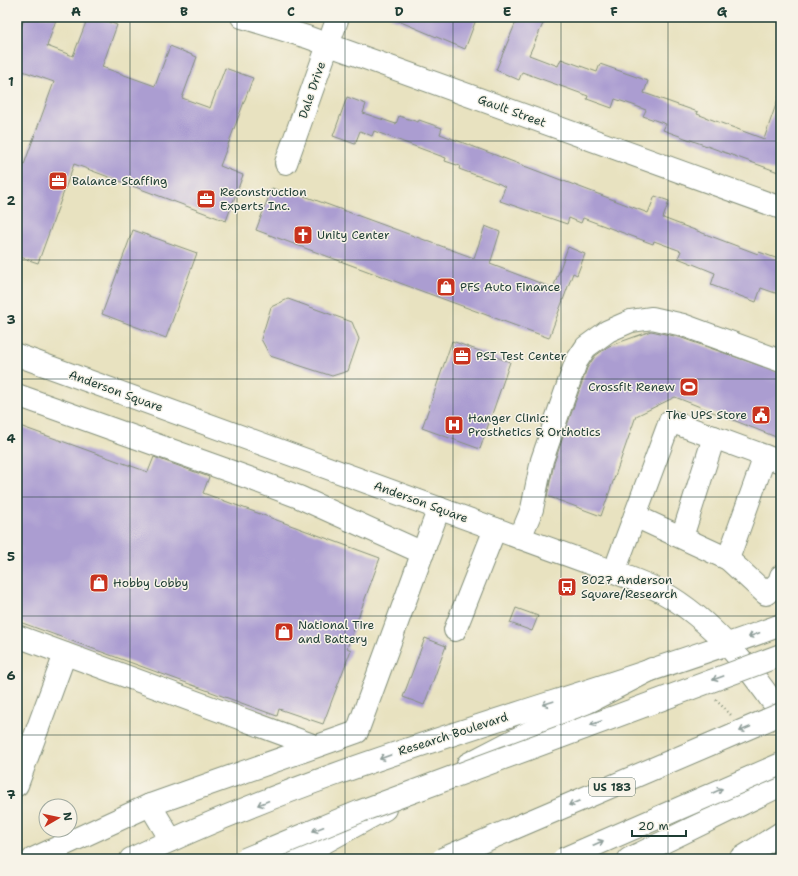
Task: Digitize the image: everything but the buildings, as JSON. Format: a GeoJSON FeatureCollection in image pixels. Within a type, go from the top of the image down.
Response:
{"type":"FeatureCollection","features":[{"type":"Feature","properties":{"kind":"main road","name":"Gault Street"},"geometry":{"type":"LineString","coordinates":[[242,17],[327,44],[781,208]]}},
{"type":"Feature","properties":{"kind":"main road","name":"Dale Drive"},"geometry":{"type":"LineString","coordinates":[[286,162],[327,44],[338,17]]}},
{"type":"Feature","properties":{"kind":"main road"},"geometry":{"type":"LineString","coordinates":[[520,538],[532,509],[542,460],[576,362],[586,347],[608,331],[631,321],[652,318],[683,325],[781,361]]}},
{"type":"Feature","properties":{"kind":"main road","name":"Anderson Square"},"geometry":{"type":"LineString","coordinates":[[17,355],[614,572],[662,592],[692,612],[727,645],[763,687],[781,714]]}},
{"type":"Feature","properties":{"kind":"main road"},"geometry":{"type":"LineString","coordinates":[[17,395],[259,481],[299,497],[423,553]]}},
{"type":"Feature","properties":{"kind":"main road"},"geometry":{"type":"LineString","coordinates":[[614,572],[670,421],[773,459],[728,559]]}},
{"type":"Feature","properties":{"kind":"main road"},"geometry":{"type":"LineString","coordinates":[[682,538],[714,437]]}},
{"type":"Feature","properties":{"kind":"main road"},"geometry":{"type":"LineString","coordinates":[[34,859],[150,805],[357,732],[439,508]]}},
{"type":"Feature","properties":{"kind":"main road"},"geometry":{"type":"LineString","coordinates":[[635,516],[728,559],[766,594],[779,582],[781,576]]}},
{"type":"Feature","properties":{"kind":"main road"},"geometry":{"type":"LineString","coordinates":[[455,630],[495,529]]}},
{"type":"Feature","properties":{"kind":"main road","name":"Research Boulevard"},"geometry":{"type":"LineString","coordinates":[[131,859],[170,840],[288,792],[407,748],[727,645],[781,625]]}},
{"type":"Feature","properties":{"kind":"main road"},"geometry":{"type":"LineString","coordinates":[[17,636],[315,746]]}},
{"type":"Feature","properties":{"kind":"main road"},"geometry":{"type":"LineString","coordinates":[[17,785],[65,654]]}},
{"type":"Feature","properties":{"kind":"main road"},"geometry":{"type":"LineString","coordinates":[[245,859],[361,811],[781,655]]}},
{"type":"Feature","properties":{"kind":"main road"},"geometry":{"type":"LineString","coordinates":[[294,859],[515,738],[652,669]]}},
{"type":"Feature","properties":{"kind":"main road","name":"US 183"},"geometry":{"type":"LineString","coordinates":[[442,859],[781,714]]}},
{"type":"Feature","properties":{"kind":"main road"},"geometry":{"type":"LineString","coordinates":[[562,859],[781,764]]}},
{"type":"Feature","properties":{"kind":"main road"},"geometry":{"type":"LineString","coordinates":[[629,859],[781,785]]}},
{"type":"Feature","properties":{"kind":"main road"},"geometry":{"type":"LineString","coordinates":[[150,805],[170,840]]}},
{"type":"Feature","properties":{"kind":"main road"},"geometry":{"type":"LineString","coordinates":[[740,859],[781,833]]}},
{"type":"Feature","properties":{"kind":"main road"},"geometry":{"type":"LineString","coordinates":[[17,857],[24,859]]}},
{"type":"Feature","properties":{"kind":"place","name":"Balance Staffing"},"geometry":{"type":"Point","coordinates":[58,181]}},
{"type":"Feature","properties":{"kind":"place","name":"Reconstruction Experts Inc."},"geometry":{"type":"Point","coordinates":[206,199]}},
{"type":"Feature","properties":{"kind":"place","name":"Unity Center"},"geometry":{"type":"Point","coordinates":[303,235]}},
{"type":"Feature","properties":{"kind":"place","name":"PFS Auto Finance"},"geometry":{"type":"Point","coordinates":[446,287]}},
{"type":"Feature","properties":{"kind":"place","name":"PSI Test Center"},"geometry":{"type":"Point","coordinates":[462,356]}},
{"type":"Feature","properties":{"kind":"place","name":"Crossfit Renew"},"geometry":{"type":"Point","coordinates":[689,387]}},
{"type":"Feature","properties":{"kind":"place","name":"The UPS Store"},"geometry":{"type":"Point","coordinates":[761,415]}},
{"type":"Feature","properties":{"kind":"place","name":"Hanger Clinic: Prosthetics & Orthotics"},"geometry":{"type":"Point","coordinates":[454,425]}},
{"type":"Feature","properties":{"kind":"place","name":"Hobby Lobby"},"geometry":{"type":"Point","coordinates":[99,583]}},
{"type":"Feature","properties":{"kind":"place","name":"8027 Anderson Square/Research"},"geometry":{"type":"Point","coordinates":[567,587]}},
{"type":"Feature","properties":{"kind":"place","name":"National Tire and Battery"},"geometry":{"type":"Point","coordinates":[284,632]}}]}
